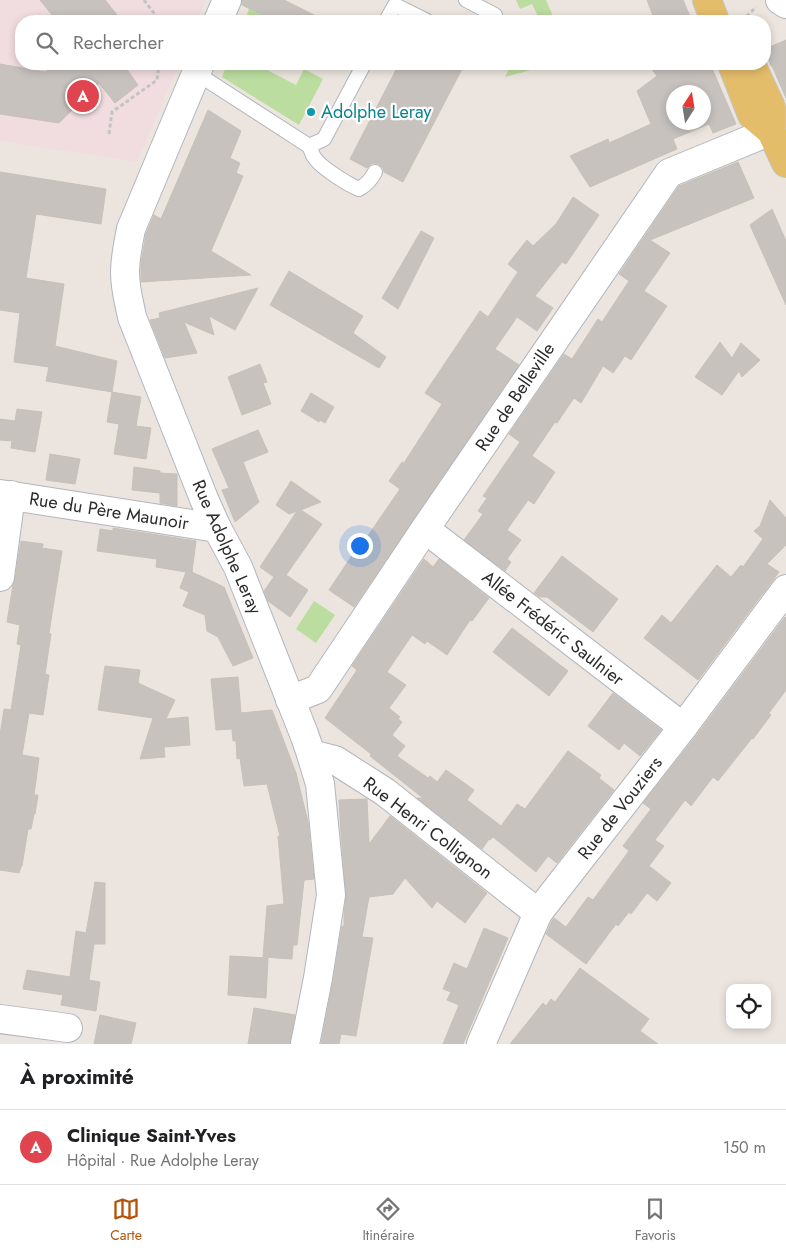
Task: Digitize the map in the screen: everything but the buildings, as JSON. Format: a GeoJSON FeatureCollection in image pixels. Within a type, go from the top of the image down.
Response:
{"type":"FeatureCollection","features":[{"type":"Feature","properties":{"kind":"main road"},"geometry":{"type":"LineString","coordinates":[[707,0],[713,15]]}},
{"type":"Feature","properties":{"kind":"main road"},"geometry":{"type":"LineString","coordinates":[[726,0],[731,15]]}},
{"type":"Feature","properties":{"kind":"main road"},"geometry":{"type":"LineString","coordinates":[[734,70],[752,115],[771,131],[786,163]]}},
{"type":"Feature","properties":{"kind":"main road"},"geometry":{"type":"LineString","coordinates":[[754,70],[771,107],[771,131]]}},
{"type":"Feature","properties":{"kind":"street"},"geometry":{"type":"LineString","coordinates":[[221,15],[227,0]]}},
{"type":"Feature","properties":{"kind":"street"},"geometry":{"type":"LineString","coordinates":[[768,3],[786,4]]}},
{"type":"Feature","properties":{"kind":"street","name":"Rue Adolphe Leray"},"geometry":{"type":"LineString","coordinates":[[198,70],[131,229],[126,257],[126,289],[132,317],[204,498],[238,567],[311,754],[320,784],[331,895],[318,978],[304,1044]]}},
{"type":"Feature","properties":{"kind":"street","name":"Rue de Belleville"},"geometry":{"type":"LineString","coordinates":[[290,700],[318,689],[424,529],[669,172],[771,131]]}},
{"type":"Feature","properties":{"kind":"street"},"geometry":{"type":"LineString","coordinates":[[0,577],[5,494]]}},
{"type":"Feature","properties":{"kind":"street","name":"Rue du Père Maunoir"},"geometry":{"type":"LineString","coordinates":[[5,494],[218,528]]}},
{"type":"Feature","properties":{"kind":"street","name":"Allée Frédéric Saulnier"},"geometry":{"type":"LineString","coordinates":[[424,529],[682,727]]}},
{"type":"Feature","properties":{"kind":"street","name":"Rue de Vouziers"},"geometry":{"type":"LineString","coordinates":[[481,1044],[538,913],[786,589]]}},
{"type":"Feature","properties":{"kind":"street","name":"Rue Henri Collignon"},"geometry":{"type":"LineString","coordinates":[[311,754],[335,760],[386,792],[538,913]]}},
{"type":"Feature","properties":{"kind":"street"},"geometry":{"type":"LineString","coordinates":[[0,1019],[68,1028]]}},
{"type":"Feature","properties":{"kind":"lane"},"geometry":{"type":"LineString","coordinates":[[466,0],[495,15]]}},
{"type":"Feature","properties":{"kind":"lane"},"geometry":{"type":"LineString","coordinates":[[389,15],[395,4],[416,15]]}},
{"type":"Feature","properties":{"kind":"lane"},"geometry":{"type":"LineString","coordinates":[[199,70],[309,146],[314,158],[350,186],[358,189],[365,185],[375,172]]}},
{"type":"Feature","properties":{"kind":"lane"},"geometry":{"type":"LineString","coordinates":[[309,146],[324,139],[361,70]]}},
{"type":"Feature","properties":{"kind":"path"},"geometry":{"type":"LineString","coordinates":[[144,0],[155,15]]}},
{"type":"Feature","properties":{"kind":"path"},"geometry":{"type":"LineString","coordinates":[[751,15],[768,3]]}},
{"type":"Feature","properties":{"kind":"path"},"geometry":{"type":"LineString","coordinates":[[109,134],[112,112],[157,80],[158,70]]}},
{"type":"Feature","properties":{"kind":"shaded area"},"geometry":{"type":"Polygon","coordinates":[[[0,0],[206,0],[200,15],[15,15],[15,70],[176,70],[137,162],[0,141],[0,0]]]}},
{"type":"Feature","properties":{"kind":"green space"},"geometry":{"type":"Polygon","coordinates":[[[516,0],[546,0],[552,15],[537,15],[532,4],[520,9],[516,0]]]}},
{"type":"Feature","properties":{"kind":"green space"},"geometry":{"type":"Polygon","coordinates":[[[249,9],[261,15],[247,15],[249,9]]]}},
{"type":"Feature","properties":{"kind":"green space"},"geometry":{"type":"Polygon","coordinates":[[[225,70],[267,70],[296,85],[304,70],[306,70],[323,79],[299,125],[222,77],[225,70]]]}},
{"type":"Feature","properties":{"kind":"green space"},"geometry":{"type":"Polygon","coordinates":[[[508,70],[531,70],[505,77],[508,70]]]}},
{"type":"Feature","properties":{"kind":"green space"},"geometry":{"type":"Polygon","coordinates":[[[314,601],[335,615],[316,643],[296,629],[314,601]]]}},
{"type":"Feature","properties":{"kind":"place","name":"Clinique Saint-Yves"},"geometry":{"type":"Point","coordinates":[83,96]}},
{"type":"Feature","properties":{"kind":"place","name":"Adolphe Leray"},"geometry":{"type":"Point","coordinates":[311,112]}}]}
